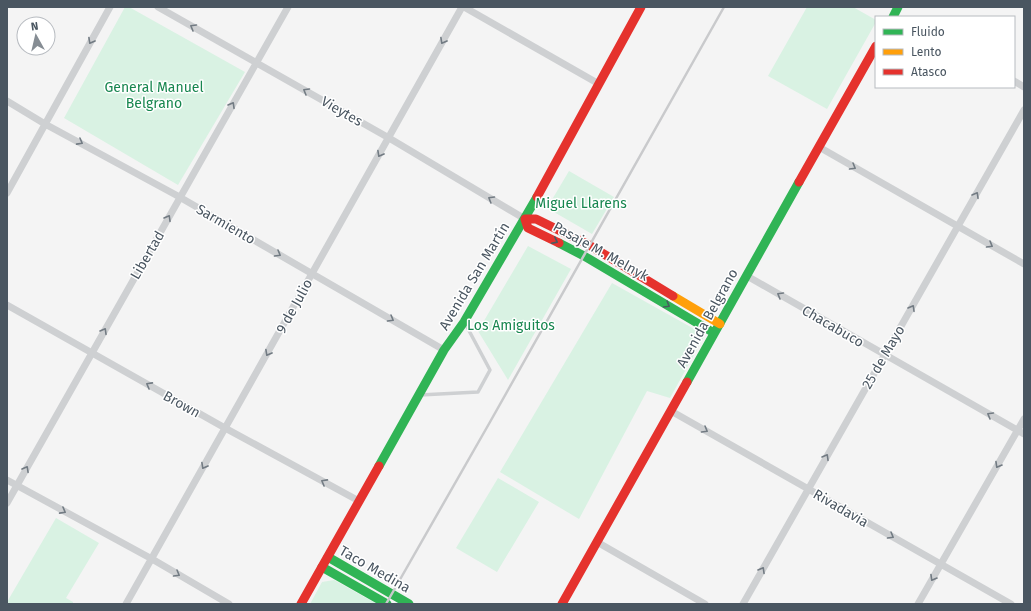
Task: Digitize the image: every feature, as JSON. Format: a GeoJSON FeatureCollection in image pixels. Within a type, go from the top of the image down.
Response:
{"type":"FeatureCollection","features":[{"type":"Feature","properties":{"kind":"main road","name":"Avenida San Martín"},"geometry":{"type":"LineString","coordinates":[[301,604],[444,350],[464,322],[525,219],[641,7]]}},
{"type":"Feature","properties":{"kind":"main road","name":"Avenida Belgrano"},"geometry":{"type":"LineString","coordinates":[[562,604],[875,48]]}},
{"type":"Feature","properties":{"kind":"main road","name":"Pasaje M. Melnyk"},"geometry":{"type":"LineString","coordinates":[[714,333],[584,256],[528,228],[525,219],[536,219],[590,245],[720,324]]}},
{"type":"Feature","properties":{"kind":"main road","name":"Taco Medina"},"geometry":{"type":"LineString","coordinates":[[328,557],[409,604]]}},
{"type":"Feature","properties":{"kind":"main road","name":"Taco Medina"},"geometry":{"type":"LineString","coordinates":[[322,567],[387,604]]}},
{"type":"Feature","properties":{"kind":"street"},"geometry":{"type":"LineString","coordinates":[[7,193],[110,7]]}},
{"type":"Feature","properties":{"kind":"street","name":"Vieytes"},"geometry":{"type":"LineString","coordinates":[[158,7],[389,138],[525,219]]}},
{"type":"Feature","properties":{"kind":"street","name":"Libertad"},"geometry":{"type":"LineString","coordinates":[[7,503],[288,7]]}},
{"type":"Feature","properties":{"kind":"street"},"geometry":{"type":"LineString","coordinates":[[463,7],[599,84]]}},
{"type":"Feature","properties":{"kind":"street","name":"9 de Julio"},"geometry":{"type":"LineString","coordinates":[[126,604],[463,7]]}},
{"type":"Feature","properties":{"kind":"street"},"geometry":{"type":"LineString","coordinates":[[1015,82],[1024,87]]}},
{"type":"Feature","properties":{"kind":"street","name":"Sarmiento"},"geometry":{"type":"LineString","coordinates":[[7,101],[180,198],[444,350]]}},
{"type":"Feature","properties":{"kind":"street","name":"25 de Mayo"},"geometry":{"type":"LineString","coordinates":[[743,604],[1024,110]]}},
{"type":"Feature","properties":{"kind":"street"},"geometry":{"type":"LineString","coordinates":[[819,147],[1024,264]]}},
{"type":"Feature","properties":{"kind":"street","name":"Chacabuco"},"geometry":{"type":"LineString","coordinates":[[747,276],[1021,432]]}},
{"type":"Feature","properties":{"kind":"street","name":"Brown"},"geometry":{"type":"LineString","coordinates":[[7,305],[358,501]]}},
{"type":"Feature","properties":{"kind":"street","name":"Rivadavia"},"geometry":{"type":"LineString","coordinates":[[671,411],[1011,604]]}},
{"type":"Feature","properties":{"kind":"street"},"geometry":{"type":"LineString","coordinates":[[918,604],[1021,432],[1024,419]]}},
{"type":"Feature","properties":{"kind":"street"},"geometry":{"type":"LineString","coordinates":[[7,480],[152,559],[229,604]]}},
{"type":"Feature","properties":{"kind":"street"},"geometry":{"type":"LineString","coordinates":[[597,542],[705,604]]}},
{"type":"Feature","properties":{"kind":"lane"},"geometry":{"type":"LineString","coordinates":[[419,395],[478,392],[490,370],[464,322]]}},
{"type":"Feature","properties":{"kind":"green space","name":"General Manuel Belgrano"},"geometry":{"type":"Polygon","coordinates":[[[125,7],[129,7],[245,72],[178,185],[64,118],[125,7]]]}},
{"type":"Feature","properties":{"kind":"green space"},"geometry":{"type":"Polygon","coordinates":[[[807,7],[853,7],[875,19],[875,24],[827,109],[768,76],[807,7]]]}},
{"type":"Feature","properties":{"kind":"green space","name":"Miguel Llarens"},"geometry":{"type":"Polygon","coordinates":[[[569,171],[614,197],[592,234],[547,208],[569,171]]]}},
{"type":"Feature","properties":{"kind":"green space","name":"Los Amiguitos"},"geometry":{"type":"Polygon","coordinates":[[[528,246],[571,269],[508,380],[478,331],[528,246]]]}},
{"type":"Feature","properties":{"kind":"green space"},"geometry":{"type":"Polygon","coordinates":[[[612,283],[705,335],[670,398],[647,391],[579,519],[500,472],[612,283]]]}},
{"type":"Feature","properties":{"kind":"green space"},"geometry":{"type":"Polygon","coordinates":[[[498,478],[539,502],[497,572],[456,548],[498,478]]]}},
{"type":"Feature","properties":{"kind":"green space"},"geometry":{"type":"Polygon","coordinates":[[[56,518],[99,543],[66,598],[73,602],[73,604],[7,604],[7,602],[56,518]]]}},
{"type":"Feature","properties":{"kind":"green space"},"geometry":{"type":"Polygon","coordinates":[[[334,580],[377,604],[310,604],[322,582],[334,580]]]}},
{"type":"Feature","properties":{"kind":"railway"},"geometry":{"type":"LineString","coordinates":[[386,604],[724,7]]}},
{"type":"Feature","properties":{"kind":"traffic: fast"},"geometry":{"type":"LineString","coordinates":[[894,16],[898,7]]}},
{"type":"Feature","properties":{"kind":"traffic: fast"},"geometry":{"type":"LineString","coordinates":[[687,382],[799,182]]}},
{"type":"Feature","properties":{"kind":"traffic: fast"},"geometry":{"type":"LineString","coordinates":[[379,466],[444,350],[464,322],[537,197]]}},
{"type":"Feature","properties":{"kind":"traffic: fast"},"geometry":{"type":"LineString","coordinates":[[559,243],[584,256],[714,333]]}},
{"type":"Feature","properties":{"kind":"traffic: fast"},"geometry":{"type":"LineString","coordinates":[[328,557],[409,604]]}},
{"type":"Feature","properties":{"kind":"traffic: fast"},"geometry":{"type":"LineString","coordinates":[[322,567],[387,604]]}},
{"type":"Feature","properties":{"kind":"traffic: slow"},"geometry":{"type":"LineString","coordinates":[[673,296],[720,324]]}},
{"type":"Feature","properties":{"kind":"traffic: jam"},"geometry":{"type":"LineString","coordinates":[[537,197],[641,7]]}},
{"type":"Feature","properties":{"kind":"traffic: jam"},"geometry":{"type":"LineString","coordinates":[[799,182],[875,48]]}},
{"type":"Feature","properties":{"kind":"traffic: jam"},"geometry":{"type":"LineString","coordinates":[[559,243],[528,228],[525,219],[536,219],[589,245],[673,296]]}},
{"type":"Feature","properties":{"kind":"traffic: jam"},"geometry":{"type":"LineString","coordinates":[[562,604],[687,382]]}},
{"type":"Feature","properties":{"kind":"traffic: jam"},"geometry":{"type":"LineString","coordinates":[[301,604],[379,466]]}}]}
